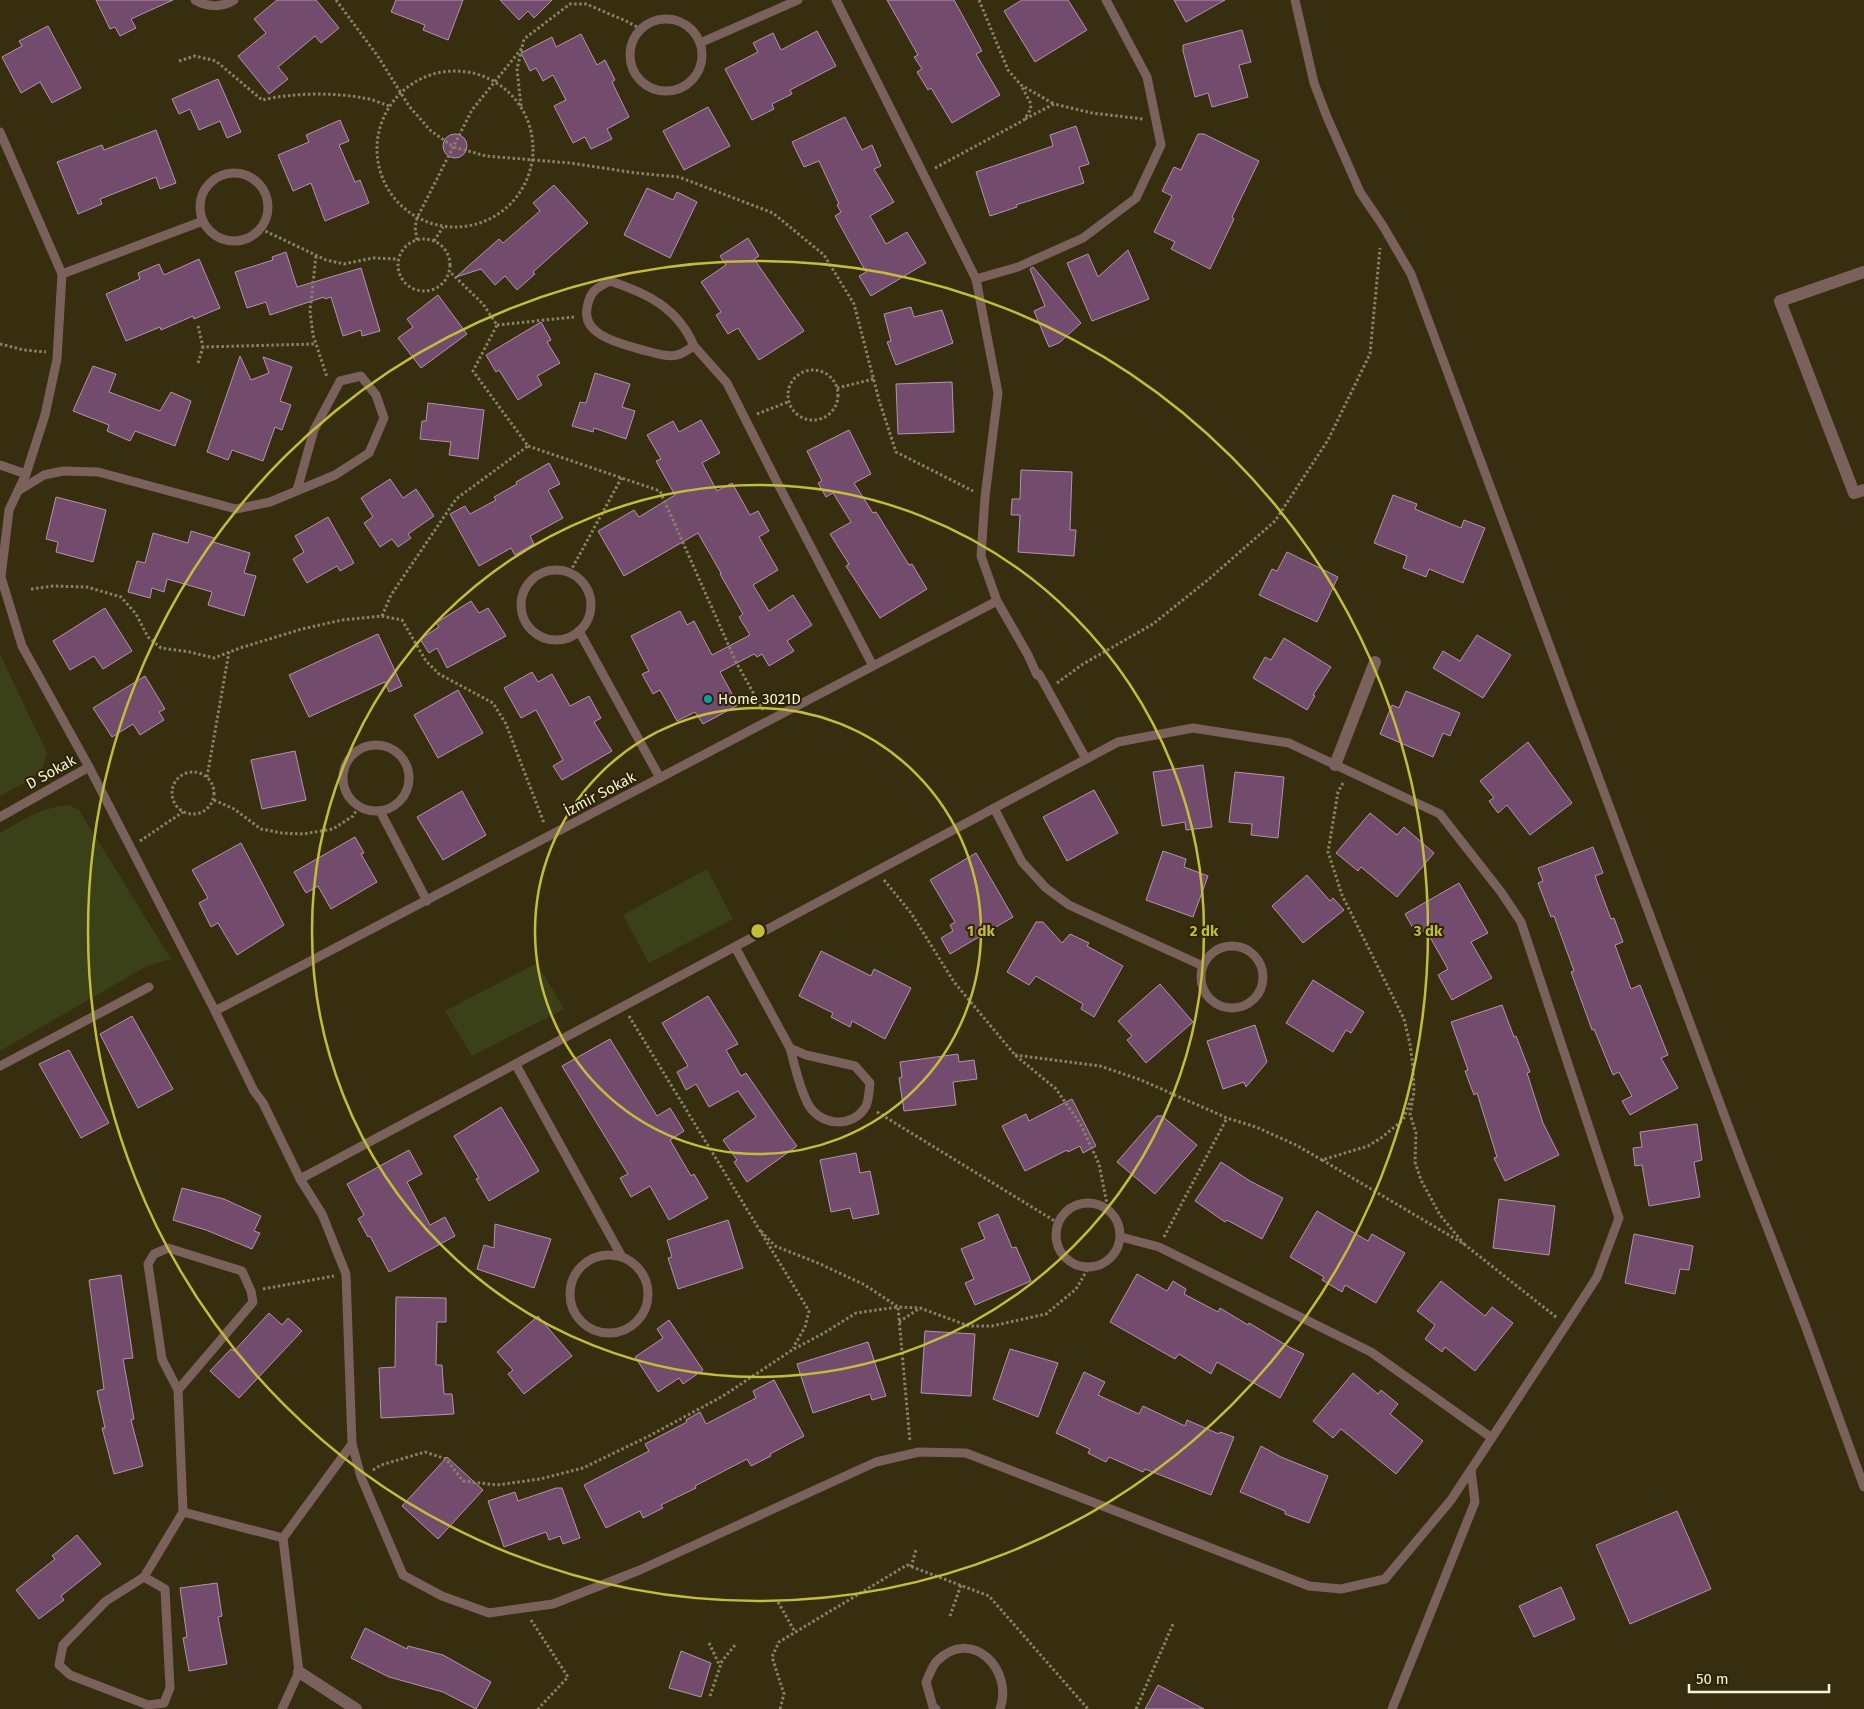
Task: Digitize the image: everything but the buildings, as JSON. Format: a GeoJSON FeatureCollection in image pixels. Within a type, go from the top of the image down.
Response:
{"type":"FeatureCollection","features":[{"type":"Feature","properties":{"kind":"street"},"geometry":{"type":"LineString","coordinates":[[1864,272],[1780,301],[1854,493],[1864,490]]}},
{"type":"Feature","properties":{"kind":"street"},"geometry":{"type":"LineString","coordinates":[[1335,765],[1375,662]]}},
{"type":"Feature","properties":{"kind":"street"},"geometry":{"type":"LineString","coordinates":[[299,1672],[356,1709]]}},
{"type":"Feature","properties":{"kind":"lane"},"geometry":{"type":"LineString","coordinates":[[195,0],[202,4],[219,6],[234,0]]}},
{"type":"Feature","properties":{"kind":"lane"},"geometry":{"type":"LineString","coordinates":[[700,43],[798,0]]}},
{"type":"Feature","properties":{"kind":"lane"},"geometry":{"type":"LineString","coordinates":[[836,0],[976,279],[998,393],[985,497],[981,556],[997,601],[1086,759]]}},
{"type":"Feature","properties":{"kind":"lane"},"geometry":{"type":"LineString","coordinates":[[976,279],[1018,267],[1083,238],[1136,198],[1161,145],[1146,77],[1106,0]]}},
{"type":"Feature","properties":{"kind":"lane"},"geometry":{"type":"LineString","coordinates":[[1295,0],[1314,84],[1360,192],[1383,226],[1411,274],[1864,1487]]}},
{"type":"Feature","properties":{"kind":"lane"},"geometry":{"type":"LineString","coordinates":[[672,19],[684,24],[694,32],[702,50],[702,63],[697,74],[689,84],[673,91],[661,92],[648,87],[639,79],[632,68],[630,52],[634,39],[641,29],[648,24],[660,20],[672,19]]}},
{"type":"Feature","properties":{"kind":"lane"},"geometry":{"type":"LineString","coordinates":[[0,132],[62,274],[57,353],[45,415],[26,474],[9,510],[1,577],[22,646],[131,847],[300,1179],[322,1214],[346,1274],[352,1444],[362,1477],[403,1576],[442,1596],[488,1613],[553,1604],[640,1570],[876,1462],[919,1452],[966,1453],[1309,1586],[1341,1590],[1386,1579],[1451,1500],[1597,1277],[1618,1218],[1521,922],[1501,892],[1440,814],[1289,744],[1193,728],[1118,742],[300,1179]]}},
{"type":"Feature","properties":{"kind":"lane"},"geometry":{"type":"LineString","coordinates":[[239,172],[250,176],[260,184],[266,194],[269,205],[267,218],[261,228],[254,235],[243,240],[231,241],[219,238],[202,221],[200,198],[205,187],[213,179],[224,173],[239,172]]}},
{"type":"Feature","properties":{"kind":"lane"},"geometry":{"type":"LineString","coordinates":[[62,274],[202,221]]}},
{"type":"Feature","properties":{"kind":"lane"},"geometry":{"type":"LineString","coordinates":[[694,346],[676,356],[654,353],[611,340],[592,328],[585,316],[594,289],[610,281],[632,288],[660,303],[676,317],[688,331],[694,346],[728,382],[745,419],[873,666]]}},
{"type":"Feature","properties":{"kind":"lane"},"geometry":{"type":"LineString","coordinates":[[18,491],[44,475],[63,471],[98,472],[236,509],[270,502],[335,476],[369,453],[384,418],[376,394],[361,376],[340,381],[314,430],[297,490]]}},
{"type":"Feature","properties":{"kind":"lane"},"geometry":{"type":"LineString","coordinates":[[0,465],[26,474]]}},
{"type":"Feature","properties":{"kind":"lane"},"geometry":{"type":"LineString","coordinates":[[558,569],[570,572],[582,581],[588,591],[591,603],[589,616],[579,631],[569,638],[556,640],[544,638],[534,632],[526,623],[521,612],[521,596],[526,585],[535,576],[546,570],[558,569]]}},
{"type":"Feature","properties":{"kind":"lane","name":"İzmir Sokak"},"geometry":{"type":"LineString","coordinates":[[215,1011],[997,601]]}},
{"type":"Feature","properties":{"kind":"lane"},"geometry":{"type":"LineString","coordinates":[[579,631],[660,778]]}},
{"type":"Feature","properties":{"kind":"lane"},"geometry":{"type":"LineString","coordinates":[[374,744],[386,746],[404,759],[409,776],[408,788],[403,798],[393,807],[380,811],[369,810],[359,806],[350,798],[344,788],[343,776],[345,765],[352,755],[362,748],[374,744]]}},
{"type":"Feature","properties":{"kind":"lane","name":"D Sokak"},"geometry":{"type":"LineString","coordinates":[[0,817],[89,767]]}},
{"type":"Feature","properties":{"kind":"lane"},"geometry":{"type":"LineString","coordinates":[[994,808],[1022,862],[1046,888],[1069,905],[1203,966]]}},
{"type":"Feature","properties":{"kind":"lane"},"geometry":{"type":"LineString","coordinates":[[380,811],[427,900]]}},
{"type":"Feature","properties":{"kind":"lane"},"geometry":{"type":"LineString","coordinates":[[1235,946],[1246,949],[1254,955],[1260,964],[1263,974],[1259,994],[1251,1002],[1242,1006],[1231,1008],[1220,1006],[1211,1000],[1205,991],[1201,976],[1203,966],[1209,956],[1225,947],[1235,946]]}},
{"type":"Feature","properties":{"kind":"lane"},"geometry":{"type":"LineString","coordinates":[[735,947],[790,1048],[797,1075],[809,1105],[823,1120],[837,1122],[853,1119],[867,1105],[870,1083],[855,1066],[806,1055],[790,1048]]}},
{"type":"Feature","properties":{"kind":"lane"},"geometry":{"type":"LineString","coordinates":[[0,1066],[149,987]]}},
{"type":"Feature","properties":{"kind":"lane"},"geometry":{"type":"LineString","coordinates":[[516,1064],[622,1257],[633,1264],[642,1274],[647,1287],[647,1300],[644,1310],[636,1322],[625,1329],[612,1333],[598,1332],[586,1326],[576,1317],[569,1295],[572,1281],[578,1269],[588,1260],[601,1256],[614,1255],[622,1257]]}},
{"type":"Feature","properties":{"kind":"lane"},"geometry":{"type":"LineString","coordinates":[[1083,1202],[1094,1202],[1108,1209],[1116,1218],[1121,1236],[1118,1248],[1112,1257],[1103,1264],[1089,1268],[1078,1266],[1068,1260],[1060,1252],[1056,1241],[1058,1223],[1064,1213],[1072,1206],[1083,1202]]}},
{"type":"Feature","properties":{"kind":"lane"},"geometry":{"type":"LineString","coordinates":[[1121,1236],[1159,1247],[1372,1352],[1492,1438]]}},
{"type":"Feature","properties":{"kind":"lane"},"geometry":{"type":"LineString","coordinates":[[144,1577],[165,1589],[170,1688],[164,1703],[148,1705],[70,1675],[59,1665],[63,1645],[106,1601],[144,1577],[183,1512],[178,1390],[162,1359],[148,1264],[154,1254],[168,1248],[242,1271],[253,1302],[178,1390]]}},
{"type":"Feature","properties":{"kind":"lane"},"geometry":{"type":"LineString","coordinates":[[282,1709],[299,1672],[283,1538],[352,1444]]}},
{"type":"Feature","properties":{"kind":"lane"},"geometry":{"type":"LineString","coordinates":[[1392,1709],[1475,1502],[1471,1470]]}},
{"type":"Feature","properties":{"kind":"lane"},"geometry":{"type":"LineString","coordinates":[[183,1512],[283,1538]]}},
{"type":"Feature","properties":{"kind":"lane"},"geometry":{"type":"LineString","coordinates":[[936,1709],[933,1706],[926,1682],[936,1662],[953,1651],[972,1648],[988,1656],[1000,1675],[1003,1700],[1000,1709]]}},
{"type":"Feature","properties":{"kind":"path"},"geometry":{"type":"LineString","coordinates":[[336,0],[377,54],[409,106],[431,131],[454,147],[486,156],[570,162],[636,173],[679,177],[773,213],[824,255],[854,304],[896,452],[985,497]]}},
{"type":"Feature","properties":{"kind":"path"},"geometry":{"type":"LineString","coordinates":[[979,0],[1008,70],[1021,85],[1030,102],[1031,109],[1024,120]]}},
{"type":"Feature","properties":{"kind":"path"},"geometry":{"type":"LineString","coordinates":[[522,107],[517,70],[524,39],[570,2],[586,4],[641,29]]}},
{"type":"Feature","properties":{"kind":"path"},"geometry":{"type":"LineString","coordinates":[[417,240],[415,227],[417,218],[472,110],[522,48]]}},
{"type":"Feature","properties":{"kind":"path"},"geometry":{"type":"LineString","coordinates":[[179,61],[195,56],[216,61],[262,100],[292,95],[341,95],[365,98],[390,106]]}},
{"type":"Feature","properties":{"kind":"path"},"geometry":{"type":"LineString","coordinates":[[449,70],[470,72],[495,81],[511,94],[522,107],[529,121],[534,148],[528,180],[522,192],[506,209],[495,217],[476,225],[443,226],[417,218],[399,204],[382,176],[378,161],[378,134],[390,106],[400,93],[419,79],[449,70]]}},
{"type":"Feature","properties":{"kind":"path"},"geometry":{"type":"LineString","coordinates":[[1021,85],[1054,104],[1092,113],[1156,120]]}},
{"type":"Feature","properties":{"kind":"path"},"geometry":{"type":"LineString","coordinates":[[924,174],[1054,104]]}},
{"type":"Feature","properties":{"kind":"path"},"geometry":{"type":"LineString","coordinates":[[434,241],[443,226]]}},
{"type":"Feature","properties":{"kind":"path"},"geometry":{"type":"LineString","coordinates":[[1048,689],[1083,664],[1153,624],[1209,579],[1275,521],[1328,440],[1370,354],[1383,226]]}},
{"type":"Feature","properties":{"kind":"path"},"geometry":{"type":"LineString","coordinates":[[261,228],[326,260],[344,264],[373,258],[398,259]]}},
{"type":"Feature","properties":{"kind":"path"},"geometry":{"type":"LineString","coordinates":[[426,239],[434,241],[442,246],[447,254],[450,262],[449,271],[443,282],[436,288],[422,291],[406,284],[398,268],[398,259],[402,250],[408,244],[417,240],[426,239]]}},
{"type":"Feature","properties":{"kind":"path"},"geometry":{"type":"LineString","coordinates":[[316,256],[310,311],[313,335],[333,394]]}},
{"type":"Feature","properties":{"kind":"path"},"geometry":{"type":"LineString","coordinates":[[449,271],[483,304],[498,325]]}},
{"type":"Feature","properties":{"kind":"path"},"geometry":{"type":"LineString","coordinates":[[498,325],[585,316]]}},
{"type":"Feature","properties":{"kind":"path"},"geometry":{"type":"LineString","coordinates":[[498,325],[473,371],[528,446],[660,491],[736,662],[769,720]]}},
{"type":"Feature","properties":{"kind":"path"},"geometry":{"type":"LineString","coordinates":[[198,326],[203,346],[198,363]]}},
{"type":"Feature","properties":{"kind":"path"},"geometry":{"type":"LineString","coordinates":[[0,344],[24,350],[57,353]]}},
{"type":"Feature","properties":{"kind":"path"},"geometry":{"type":"LineString","coordinates":[[203,346],[316,344]]}},
{"type":"Feature","properties":{"kind":"path"},"geometry":{"type":"LineString","coordinates":[[809,369],[818,370],[826,374],[833,380],[837,388],[837,402],[833,410],[818,420],[806,420],[798,416],[788,402],[787,396],[792,380],[798,373],[809,369]]}},
{"type":"Feature","properties":{"kind":"path"},"geometry":{"type":"LineString","coordinates":[[837,388],[874,379]]}},
{"type":"Feature","properties":{"kind":"path"},"geometry":{"type":"LineString","coordinates":[[745,419],[788,402]]}},
{"type":"Feature","properties":{"kind":"path"},"geometry":{"type":"LineString","coordinates":[[382,616],[390,595],[456,500],[528,446]]}},
{"type":"Feature","properties":{"kind":"path"},"geometry":{"type":"LineString","coordinates":[[570,572],[622,477]]}},
{"type":"Feature","properties":{"kind":"path"},"geometry":{"type":"LineString","coordinates":[[31,589],[53,586],[87,587],[120,597],[136,614],[148,636],[161,648],[214,658],[302,629],[342,620],[382,616],[402,620],[426,661],[439,674],[492,703],[506,724],[549,836]]}},
{"type":"Feature","properties":{"kind":"path"},"geometry":{"type":"LineString","coordinates":[[207,777],[229,652]]}},
{"type":"Feature","properties":{"kind":"path"},"geometry":{"type":"LineString","coordinates":[[194,772],[207,777],[213,785],[214,800],[204,812],[190,815],[177,807],[173,800],[174,786],[178,779],[186,773],[194,772]]}},
{"type":"Feature","properties":{"kind":"path"},"geometry":{"type":"LineString","coordinates":[[1350,772],[1338,792],[1328,852],[1342,895],[1404,1019],[1410,1044],[1414,1092],[1410,1114],[1416,1133],[1415,1162],[1420,1180],[1440,1215],[1464,1244]]}},
{"type":"Feature","properties":{"kind":"path"},"geometry":{"type":"LineString","coordinates":[[214,800],[234,809],[261,829],[296,834],[333,829],[353,816],[359,806]]}},
{"type":"Feature","properties":{"kind":"path"},"geometry":{"type":"LineString","coordinates":[[131,847],[183,812]]}},
{"type":"Feature","properties":{"kind":"path"},"geometry":{"type":"LineString","coordinates":[[877,871],[910,913],[954,982],[1015,1055],[1056,1089],[1081,1125],[1099,1164],[1108,1209]]}},
{"type":"Feature","properties":{"kind":"path"},"geometry":{"type":"LineString","coordinates":[[624,1007],[809,1311],[805,1327],[792,1350]]}},
{"type":"Feature","properties":{"kind":"path"},"geometry":{"type":"LineString","coordinates":[[1015,1055],[1100,1066],[1149,1084],[1227,1118],[1256,1127],[1296,1145],[1464,1244],[1566,1325]]}},
{"type":"Feature","properties":{"kind":"path"},"geometry":{"type":"LineString","coordinates":[[1322,1160],[1368,1146],[1381,1138],[1403,1120],[1414,1092]]}},
{"type":"Feature","properties":{"kind":"path"},"geometry":{"type":"LineString","coordinates":[[867,1105],[1058,1223]]}},
{"type":"Feature","properties":{"kind":"path"},"geometry":{"type":"LineString","coordinates":[[1159,1247],[1227,1118]]}},
{"type":"Feature","properties":{"kind":"path"},"geometry":{"type":"LineString","coordinates":[[756,1226],[775,1246],[865,1285],[898,1307]]}},
{"type":"Feature","properties":{"kind":"path"},"geometry":{"type":"LineString","coordinates":[[362,1477],[381,1465],[425,1452],[446,1459],[463,1481],[497,1485],[540,1479],[583,1468],[649,1436],[723,1396],[792,1350],[856,1313],[898,1307],[920,1308],[969,1326],[992,1326],[1046,1314],[1076,1289],[1089,1268]]}},
{"type":"Feature","properties":{"kind":"path"},"geometry":{"type":"LineString","coordinates":[[250,1291],[346,1274]]}},
{"type":"Feature","properties":{"kind":"path"},"geometry":{"type":"LineString","coordinates":[[898,1307],[911,1454]]}},
{"type":"Feature","properties":{"kind":"path"},"geometry":{"type":"LineString","coordinates":[[898,1323],[920,1308]]}},
{"type":"Feature","properties":{"kind":"path"},"geometry":{"type":"LineString","coordinates":[[911,1567],[916,1550]]}},
{"type":"Feature","properties":{"kind":"path"},"geometry":{"type":"LineString","coordinates":[[780,1709],[784,1694],[772,1657],[778,1642],[908,1565],[989,1596],[1088,1709]]}},
{"type":"Feature","properties":{"kind":"path"},"geometry":{"type":"LineString","coordinates":[[950,1616],[961,1585]]}},
{"type":"Feature","properties":{"kind":"path"},"geometry":{"type":"LineString","coordinates":[[778,1602],[795,1632]]}},
{"type":"Feature","properties":{"kind":"path"},"geometry":{"type":"LineString","coordinates":[[524,1608],[568,1677],[538,1709]]}},
{"type":"Feature","properties":{"kind":"path"},"geometry":{"type":"LineString","coordinates":[[1136,1709],[1174,1624]]}},
{"type":"Feature","properties":{"kind":"path"},"geometry":{"type":"LineString","coordinates":[[709,1643],[720,1666]]}},
{"type":"Feature","properties":{"kind":"path"},"geometry":{"type":"LineString","coordinates":[[710,1696],[720,1666],[735,1645]]}},
{"type":"Feature","properties":{"kind":"green space"},"geometry":{"type":"Polygon","coordinates":[[[0,654],[47,753],[42,769],[28,781],[0,796],[0,654]]]}},
{"type":"Feature","properties":{"kind":"green space"},"geometry":{"type":"Polygon","coordinates":[[[69,805],[79,810],[171,959],[147,966],[0,1051],[0,833],[41,811],[69,805]]]}},
{"type":"Feature","properties":{"kind":"green space"},"geometry":{"type":"Polygon","coordinates":[[[707,869],[733,919],[649,963],[623,915],[707,869]]]}},
{"type":"Feature","properties":{"kind":"green space"},"geometry":{"type":"Polygon","coordinates":[[[537,963],[564,1009],[472,1056],[445,1011],[537,963]]]}},
{"type":"Feature","properties":{"kind":"place","name":"Home 3021D"},"geometry":{"type":"Point","coordinates":[708,699]}}]}
